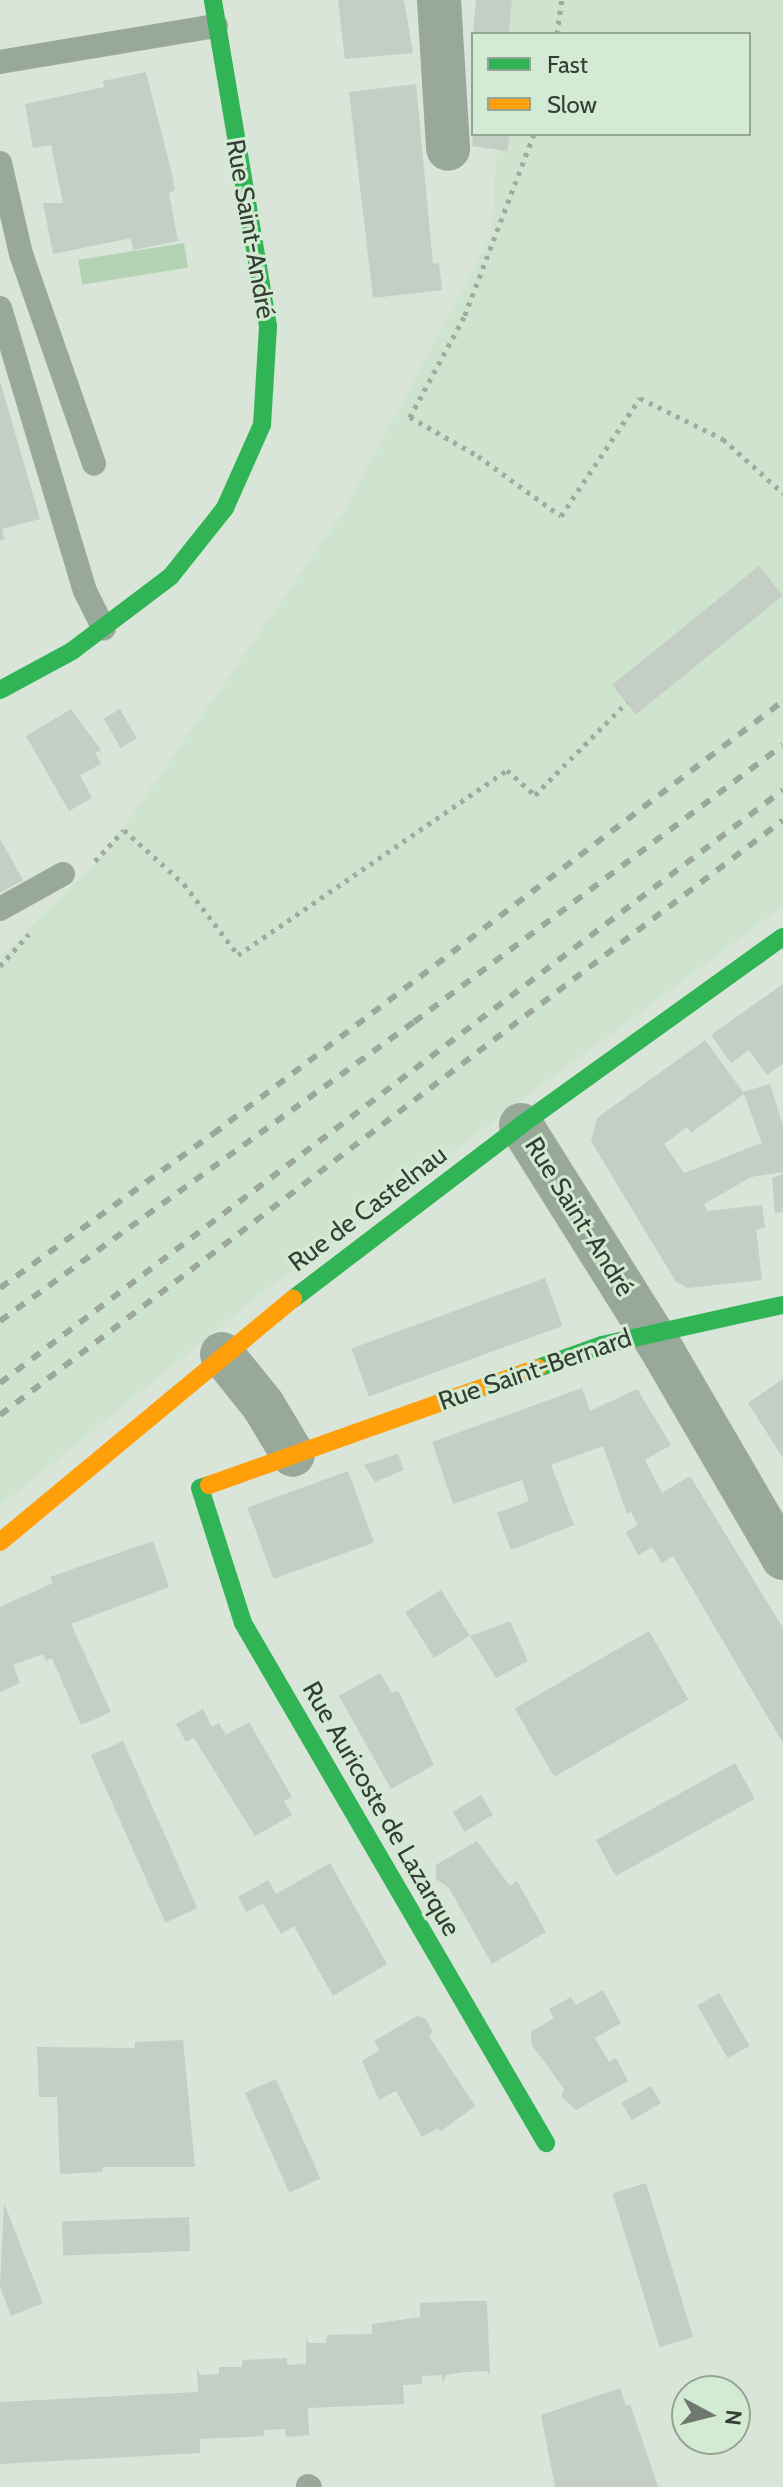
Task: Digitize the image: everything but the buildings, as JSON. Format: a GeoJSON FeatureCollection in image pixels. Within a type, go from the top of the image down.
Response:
{"type":"FeatureCollection","features":[{"type":"Feature","properties":{"kind":"street","name":"Rue Saint-André"},"geometry":{"type":"LineString","coordinates":[[2,684],[104,629],[171,576],[201,542],[251,457],[266,397],[268,326],[213,0]]}},
{"type":"Feature","properties":{"kind":"street"},"geometry":{"type":"LineString","coordinates":[[439,0],[448,149]]}},
{"type":"Feature","properties":{"kind":"street","name":"Rue de Castelnau"},"geometry":{"type":"LineString","coordinates":[[0,1542],[222,1354],[521,1125],[783,937]]}},
{"type":"Feature","properties":{"kind":"street","name":"Rue Saint-André"},"geometry":{"type":"LineString","coordinates":[[521,1125],[650,1331],[783,1558]]}},
{"type":"Feature","properties":{"kind":"street","name":"Rue Saint-Bernard"},"geometry":{"type":"LineString","coordinates":[[200,1488],[650,1331],[783,1305]]}},
{"type":"Feature","properties":{"kind":"street"},"geometry":{"type":"LineString","coordinates":[[222,1354],[263,1405],[293,1455]]}},
{"type":"Feature","properties":{"kind":"street","name":"Rue Auricoste de Lazarque"},"geometry":{"type":"LineString","coordinates":[[200,1488],[243,1623],[546,2143]]}},
{"type":"Feature","properties":{"kind":"lane"},"geometry":{"type":"LineString","coordinates":[[0,62],[216,26]]}},
{"type":"Feature","properties":{"kind":"lane"},"geometry":{"type":"LineString","coordinates":[[0,163],[21,254],[94,464]]}},
{"type":"Feature","properties":{"kind":"lane"},"geometry":{"type":"LineString","coordinates":[[0,308],[85,591],[104,629]]}},
{"type":"Feature","properties":{"kind":"lane"},"geometry":{"type":"LineString","coordinates":[[0,909],[63,874]]}},
{"type":"Feature","properties":{"kind":"path"},"geometry":{"type":"LineString","coordinates":[[557,32],[562,0]]}},
{"type":"Feature","properties":{"kind":"path"},"geometry":{"type":"LineString","coordinates":[[533,136],[470,303],[410,417],[478,456],[561,516],[640,398],[723,439],[783,493]]}},
{"type":"Feature","properties":{"kind":"path"},"geometry":{"type":"LineString","coordinates":[[92,864],[124,830],[184,884],[238,955],[507,770],[535,795],[627,702]]}},
{"type":"Feature","properties":{"kind":"path"},"geometry":{"type":"LineString","coordinates":[[0,966],[40,922]]}},
{"type":"Feature","properties":{"kind":"path"},"geometry":{"type":"LineString","coordinates":[[0,954],[9,956]]}},
{"type":"Feature","properties":{"kind":"shaded area"},"geometry":{"type":"Polygon","coordinates":[[[508,0],[783,0],[783,906],[257,1297],[0,1506],[0,957],[108,850],[344,511],[491,236],[498,136],[751,136],[751,32],[506,32],[508,0]]]}},
{"type":"Feature","properties":{"kind":"shaded area"},"geometry":{"type":"Polygon","coordinates":[[[184,243],[188,268],[82,284],[78,260],[184,243]]]}},
{"type":"Feature","properties":{"kind":"railway"},"geometry":{"type":"LineString","coordinates":[[0,1288],[213,1134],[783,701]]}},
{"type":"Feature","properties":{"kind":"railway"},"geometry":{"type":"LineString","coordinates":[[0,1321],[414,1022],[783,745]]}},
{"type":"Feature","properties":{"kind":"railway"},"geometry":{"type":"LineString","coordinates":[[0,1383],[783,790]]}},
{"type":"Feature","properties":{"kind":"railway"},"geometry":{"type":"LineString","coordinates":[[0,1415],[783,820]]}},
{"type":"Feature","properties":{"kind":"traffic: fast"},"geometry":{"type":"LineString","coordinates":[[0,690],[72,651],[171,576],[225,508],[262,425],[268,326],[213,0]]}},
{"type":"Feature","properties":{"kind":"traffic: fast"},"geometry":{"type":"LineString","coordinates":[[293,1299],[521,1125],[783,937]]}},
{"type":"Feature","properties":{"kind":"traffic: fast"},"geometry":{"type":"LineString","coordinates":[[538,1368],[602,1345],[783,1305]]}},
{"type":"Feature","properties":{"kind":"traffic: fast"},"geometry":{"type":"LineString","coordinates":[[209,1485],[200,1488],[243,1623],[546,2143]]}},
{"type":"Feature","properties":{"kind":"traffic: slow"},"geometry":{"type":"LineString","coordinates":[[0,1542],[293,1299]]}},
{"type":"Feature","properties":{"kind":"traffic: slow"},"geometry":{"type":"LineString","coordinates":[[209,1485],[538,1368]]}}]}
